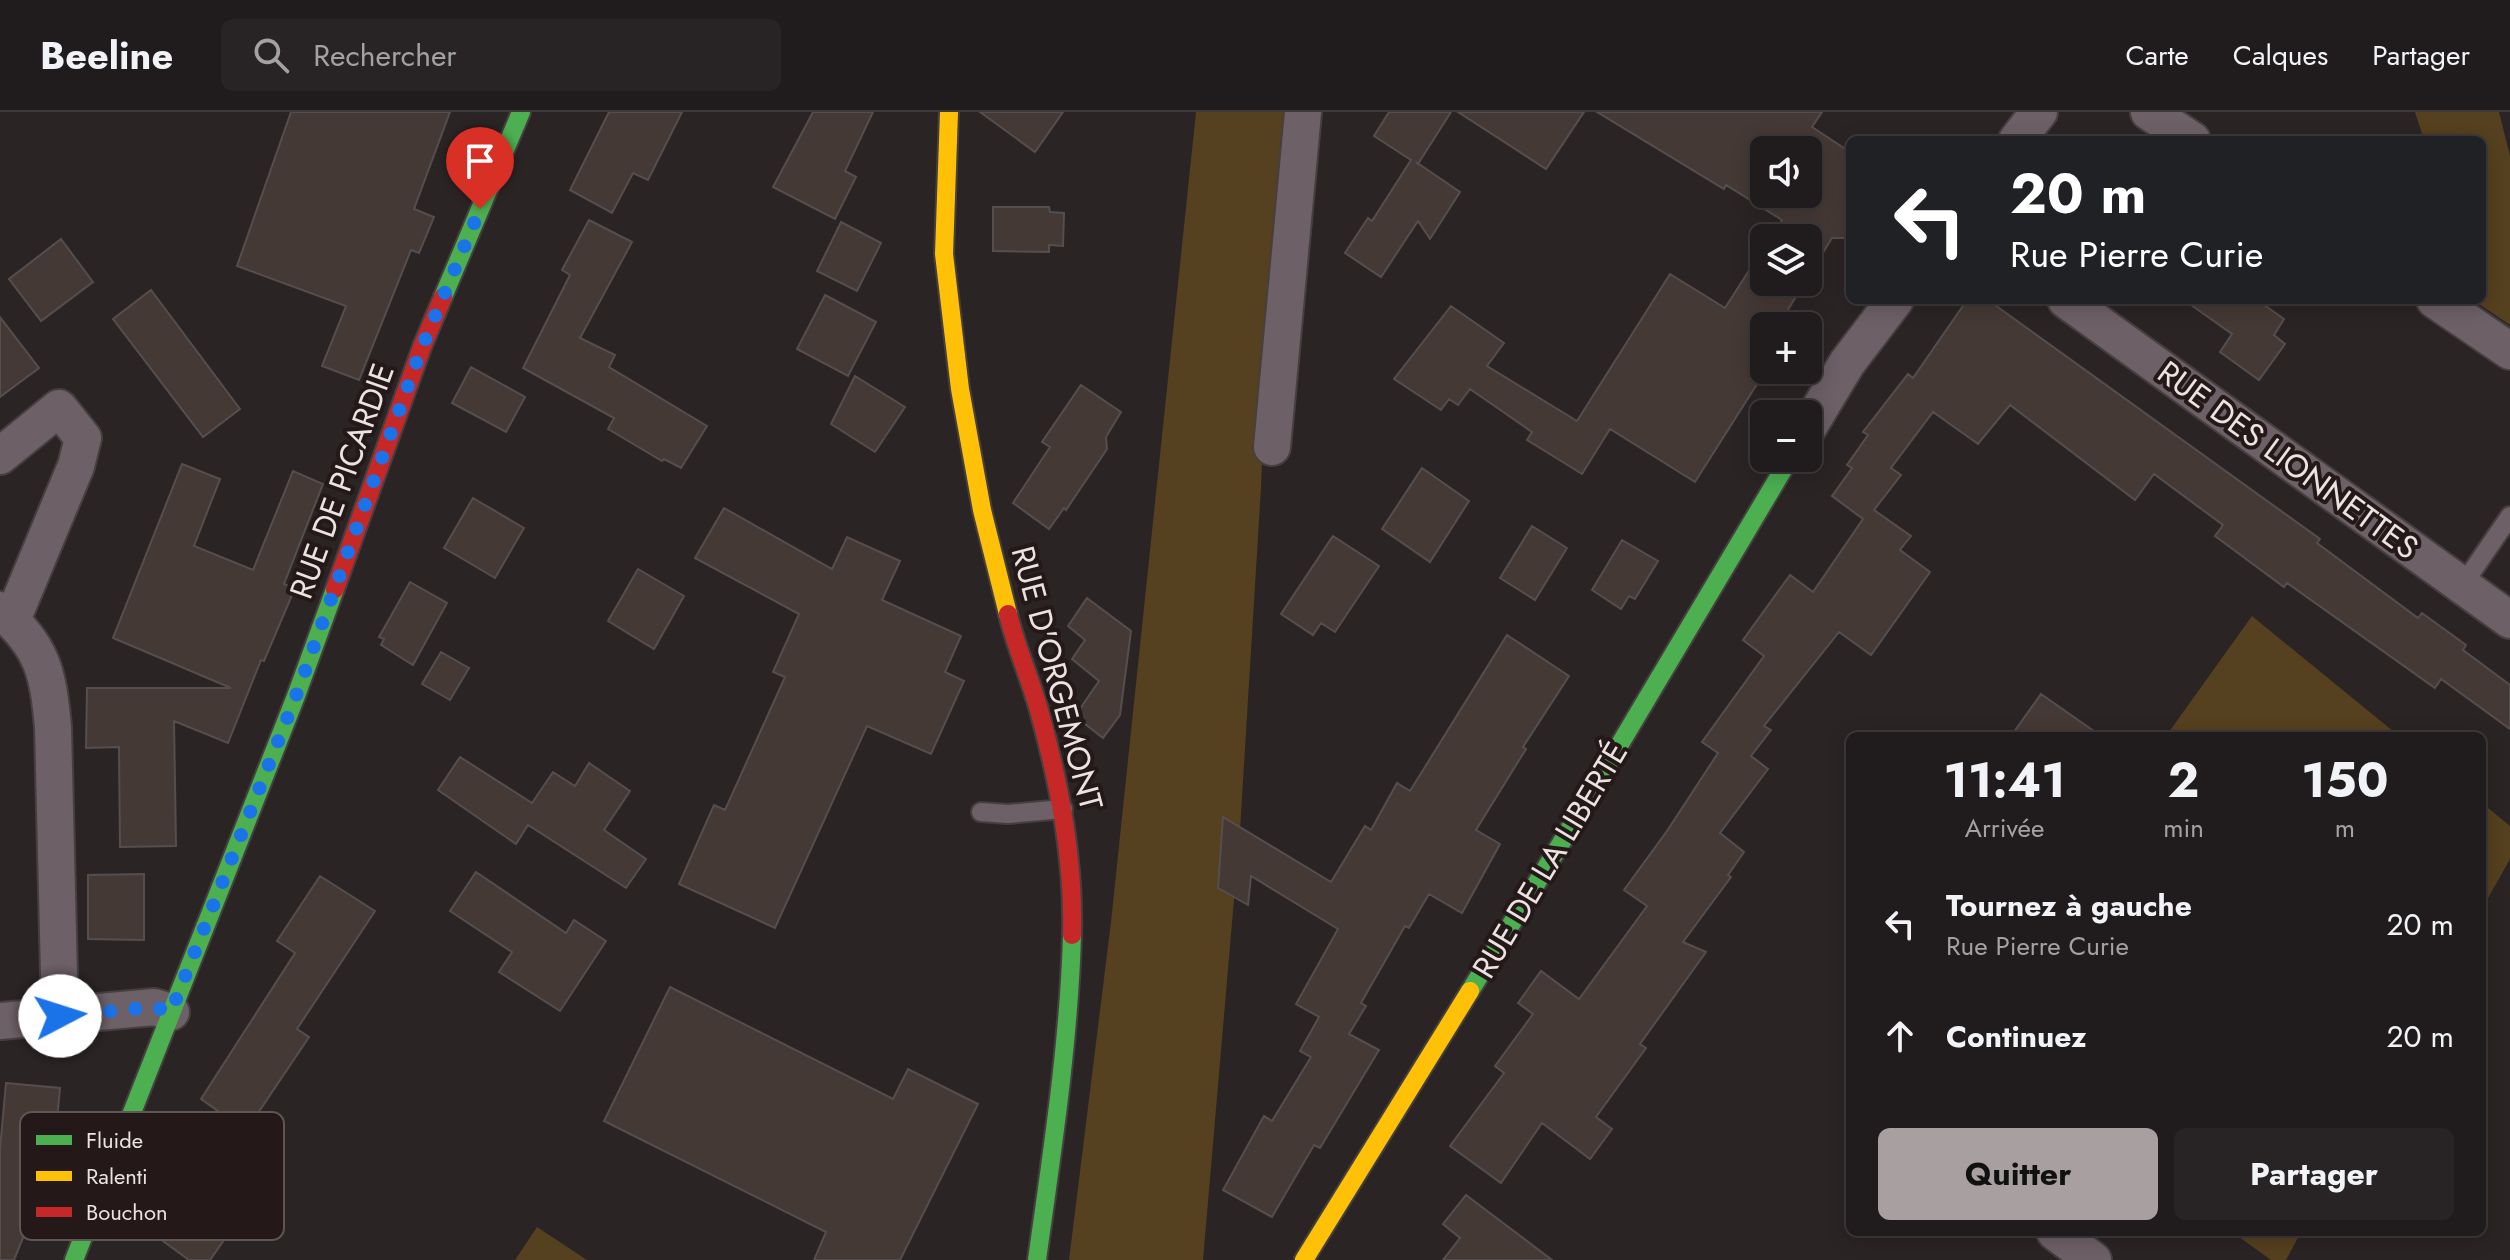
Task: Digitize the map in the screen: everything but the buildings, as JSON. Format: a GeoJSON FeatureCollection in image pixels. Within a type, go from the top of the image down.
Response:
{"type":"FeatureCollection","features":[{"type":"Feature","properties":{"kind":"street","name":"RUE DE PICARDIE"},"geometry":{"type":"LineString","coordinates":[[132,1112],[296,696],[422,347],[521,112]]}},
{"type":"Feature","properties":{"kind":"street","name":"RUE D'ORGEMONT"},"geometry":{"type":"LineString","coordinates":[[949,112],[944,254],[960,389],[982,510],[1009,619],[1040,714],[1063,809],[1073,890],[1070,995],[1063,1068],[1037,1260]]}},
{"type":"Feature","properties":{"kind":"street"},"geometry":{"type":"LineString","coordinates":[[1272,447],[1303,112]]}},
{"type":"Feature","properties":{"kind":"street"},"geometry":{"type":"LineString","coordinates":[[2020,136],[2039,112]]}},
{"type":"Feature","properties":{"kind":"street"},"geometry":{"type":"LineString","coordinates":[[2149,112],[2186,136]]}},
{"type":"Feature","properties":{"kind":"street"},"geometry":{"type":"LineString","coordinates":[[1822,405],[1847,363],[1892,304]]}},
{"type":"Feature","properties":{"kind":"street","name":"RUE DES LIONNETTES"},"geometry":{"type":"LineString","coordinates":[[2072,304],[2510,620]]}},
{"type":"Feature","properties":{"kind":"street"},"geometry":{"type":"LineString","coordinates":[[2441,304],[2510,351]]}},
{"type":"Feature","properties":{"kind":"street"},"geometry":{"type":"LineString","coordinates":[[0,456],[59,408],[83,438],[76,466],[6,615],[24,631],[39,657],[50,687],[60,1016]]}},
{"type":"Feature","properties":{"kind":"street","name":"RUE DE LA LIBERTÉ"},"geometry":{"type":"LineString","coordinates":[[1304,1260],[1560,845],[1782,472]]}},
{"type":"Feature","properties":{"kind":"street"},"geometry":{"type":"LineString","coordinates":[[0,1021],[154,1007],[171,1012]]}},
{"type":"Feature","properties":{"kind":"street"},"geometry":{"type":"LineString","coordinates":[[2060,1236],[2093,1260]]}},
{"type":"Feature","properties":{"kind":"street","name":"RUE DE PICARDIE"},"geometry":{"type":"LineString","coordinates":[[74,1260],[82,1240]]}},
{"type":"Feature","properties":{"kind":"lane"},"geometry":{"type":"LineString","coordinates":[[2462,586],[2510,516]]}},
{"type":"Feature","properties":{"kind":"lane"},"geometry":{"type":"LineString","coordinates":[[981,812],[1008,814],[1063,809]]}},
{"type":"Feature","properties":{"kind":"shaded area"},"geometry":{"type":"Polygon","coordinates":[[[1196,112],[1288,112],[1271,244],[1261,488],[1240,830],[1203,1260],[1069,1260],[1111,922],[1196,112]]]}},
{"type":"Feature","properties":{"kind":"shaded area"},"geometry":{"type":"Polygon","coordinates":[[[2415,112],[2499,112],[2510,156],[2510,325],[2479,304],[2486,304],[2486,136],[2423,136],[2415,112]]]}},
{"type":"Feature","properties":{"kind":"shaded area"},"geometry":{"type":"Polygon","coordinates":[[[2252,616],[2394,732],[2169,732],[2252,616]]]}},
{"type":"Feature","properties":{"kind":"shaded area"},"geometry":{"type":"Polygon","coordinates":[[[2486,806],[2510,826],[2510,859],[2486,902],[2486,806]]]}},
{"type":"Feature","properties":{"kind":"shaded area"},"geometry":{"type":"Polygon","coordinates":[[[537,1227],[587,1260],[515,1260],[537,1227]]]}},
{"type":"Feature","properties":{"kind":"shaded area"},"geometry":{"type":"Polygon","coordinates":[[[2238,1236],[2299,1236],[2286,1260],[2271,1260],[2238,1236]]]}},
{"type":"Feature","properties":{"kind":"traffic: fast"},"geometry":{"type":"LineString","coordinates":[[443,297],[521,112]]}},
{"type":"Feature","properties":{"kind":"traffic: fast"},"geometry":{"type":"LineString","coordinates":[[1470,991],[1782,472]]}},
{"type":"Feature","properties":{"kind":"traffic: fast"},"geometry":{"type":"LineString","coordinates":[[132,1112],[335,589]]}},
{"type":"Feature","properties":{"kind":"traffic: fast"},"geometry":{"type":"LineString","coordinates":[[1037,1260],[1064,1057],[1072,935]]}},
{"type":"Feature","properties":{"kind":"traffic: fast"},"geometry":{"type":"LineString","coordinates":[[74,1260],[82,1240]]}},
{"type":"Feature","properties":{"kind":"traffic: slow"},"geometry":{"type":"LineString","coordinates":[[949,112],[944,254],[960,389],[982,510],[1008,614]]}},
{"type":"Feature","properties":{"kind":"traffic: slow"},"geometry":{"type":"LineString","coordinates":[[1304,1260],[1470,991]]}},
{"type":"Feature","properties":{"kind":"traffic: jam"},"geometry":{"type":"LineString","coordinates":[[335,589],[443,297]]}},
{"type":"Feature","properties":{"kind":"traffic: jam"},"geometry":{"type":"LineString","coordinates":[[1008,614],[1054,769],[1068,851],[1072,935]]}},
{"type":"Feature","properties":{"kind":"route"},"geometry":{"type":"LineString","coordinates":[[60,1016],[154,1007],[171,1012],[296,696],[422,347],[480,209]]}}]}
